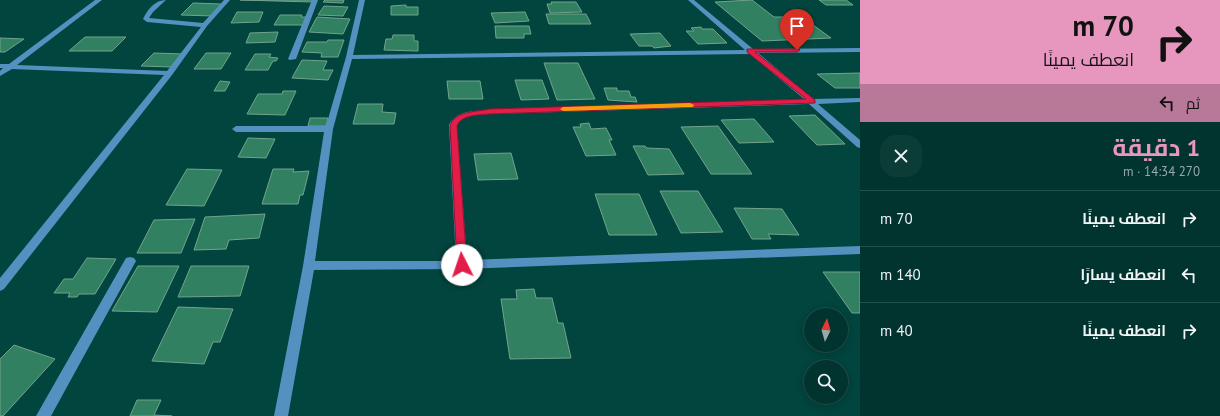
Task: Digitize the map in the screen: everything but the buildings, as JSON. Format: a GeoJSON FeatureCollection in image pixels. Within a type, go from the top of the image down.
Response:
{"type":"FeatureCollection","features":[{"type":"Feature","properties":{"kind":"street"},"geometry":{"type":"LineString","coordinates":[[0,74],[99,0]]}},
{"type":"Feature","properties":{"kind":"street"},"geometry":{"type":"LineString","coordinates":[[163,0],[150,11],[146,19],[149,21],[205,25]]}},
{"type":"Feature","properties":{"kind":"street"},"geometry":{"type":"LineString","coordinates":[[0,286],[169,73],[205,25],[227,0]]}},
{"type":"Feature","properties":{"kind":"street"},"geometry":{"type":"LineString","coordinates":[[292,58],[315,0]]}},
{"type":"Feature","properties":{"kind":"street"},"geometry":{"type":"LineString","coordinates":[[281,416],[309,266],[329,129],[349,57],[362,0]]}},
{"type":"Feature","properties":{"kind":"street"},"geometry":{"type":"LineString","coordinates":[[691,0],[749,50],[813,101],[860,145]]}},
{"type":"Feature","properties":{"kind":"street"},"geometry":{"type":"LineString","coordinates":[[349,57],[749,50],[860,50]]}},
{"type":"Feature","properties":{"kind":"street"},"geometry":{"type":"LineString","coordinates":[[0,66],[169,73]]}},
{"type":"Feature","properties":{"kind":"street"},"geometry":{"type":"LineString","coordinates":[[462,265],[453,126],[455,121],[460,117],[489,112],[860,100]]}},
{"type":"Feature","properties":{"kind":"street"},"geometry":{"type":"LineString","coordinates":[[236,130],[329,129]]}},
{"type":"Feature","properties":{"kind":"street"},"geometry":{"type":"LineString","coordinates":[[309,266],[462,265],[860,250]]}},
{"type":"Feature","properties":{"kind":"street"},"geometry":{"type":"LineString","coordinates":[[42,416],[130,261]]}},
{"type":"Feature","properties":{"kind":"slow traffic"},"geometry":{"type":"LineString","coordinates":[[563,109],[690,105]]}},
{"type":"Feature","properties":{"kind":"route"},"geometry":{"type":"LineString","coordinates":[[462,265],[453,126],[455,121],[460,117],[473,113],[489,112],[813,101],[749,50],[797,50]]}}]}
